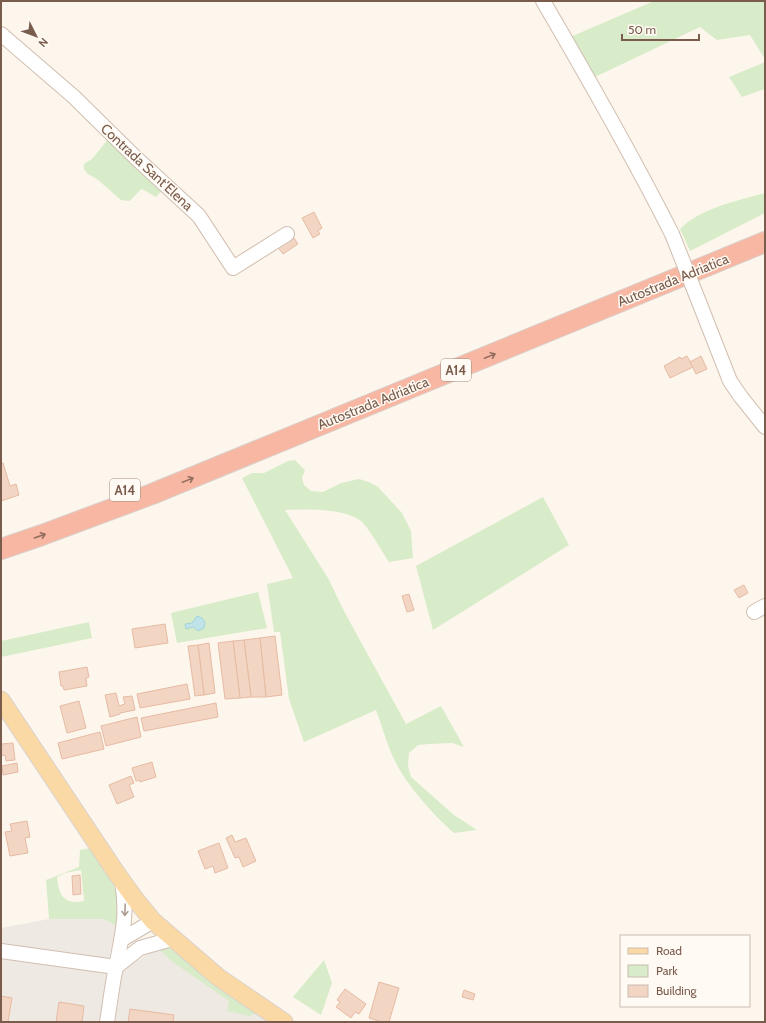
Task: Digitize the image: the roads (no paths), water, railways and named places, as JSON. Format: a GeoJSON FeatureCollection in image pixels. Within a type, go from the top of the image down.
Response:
{"type":"FeatureCollection","features":[{"type":"Feature","properties":{"kind":"highway","name":"Autostrada Adriatica"},"geometry":{"type":"LineString","coordinates":[[2,546],[152,494],[761,236]]}},
{"type":"Feature","properties":{"kind":"main road"},"geometry":{"type":"LineString","coordinates":[[1,700],[121,880],[153,921],[172,939],[218,977],[284,1022]]}},
{"type":"Feature","properties":{"kind":"street"},"geometry":{"type":"LineString","coordinates":[[543,1],[597,94],[672,234],[730,381],[740,398],[765,427]]}},
{"type":"Feature","properties":{"kind":"street","name":"Contrada Sant'Elena"},"geometry":{"type":"LineString","coordinates":[[1,34],[74,97],[134,157],[199,216],[233,268],[287,234]]}},
{"type":"Feature","properties":{"kind":"street"},"geometry":{"type":"LineString","coordinates":[[107,1022],[124,924],[125,899],[121,880]]}},
{"type":"Feature","properties":{"kind":"street"},"geometry":{"type":"LineString","coordinates":[[121,940],[153,921]]}},
{"type":"Feature","properties":{"kind":"street"},"geometry":{"type":"LineString","coordinates":[[140,948],[153,921]]}},
{"type":"Feature","properties":{"kind":"street"},"geometry":{"type":"LineString","coordinates":[[1,951],[116,967],[140,948],[172,939]]}},
{"type":"Feature","properties":{"kind":"water"},"geometry":{"type":"Polygon","coordinates":[[[197,616],[202,618],[205,622],[204,628],[198,631],[193,627],[186,629],[185,624],[192,623],[197,616]]]}}]}
